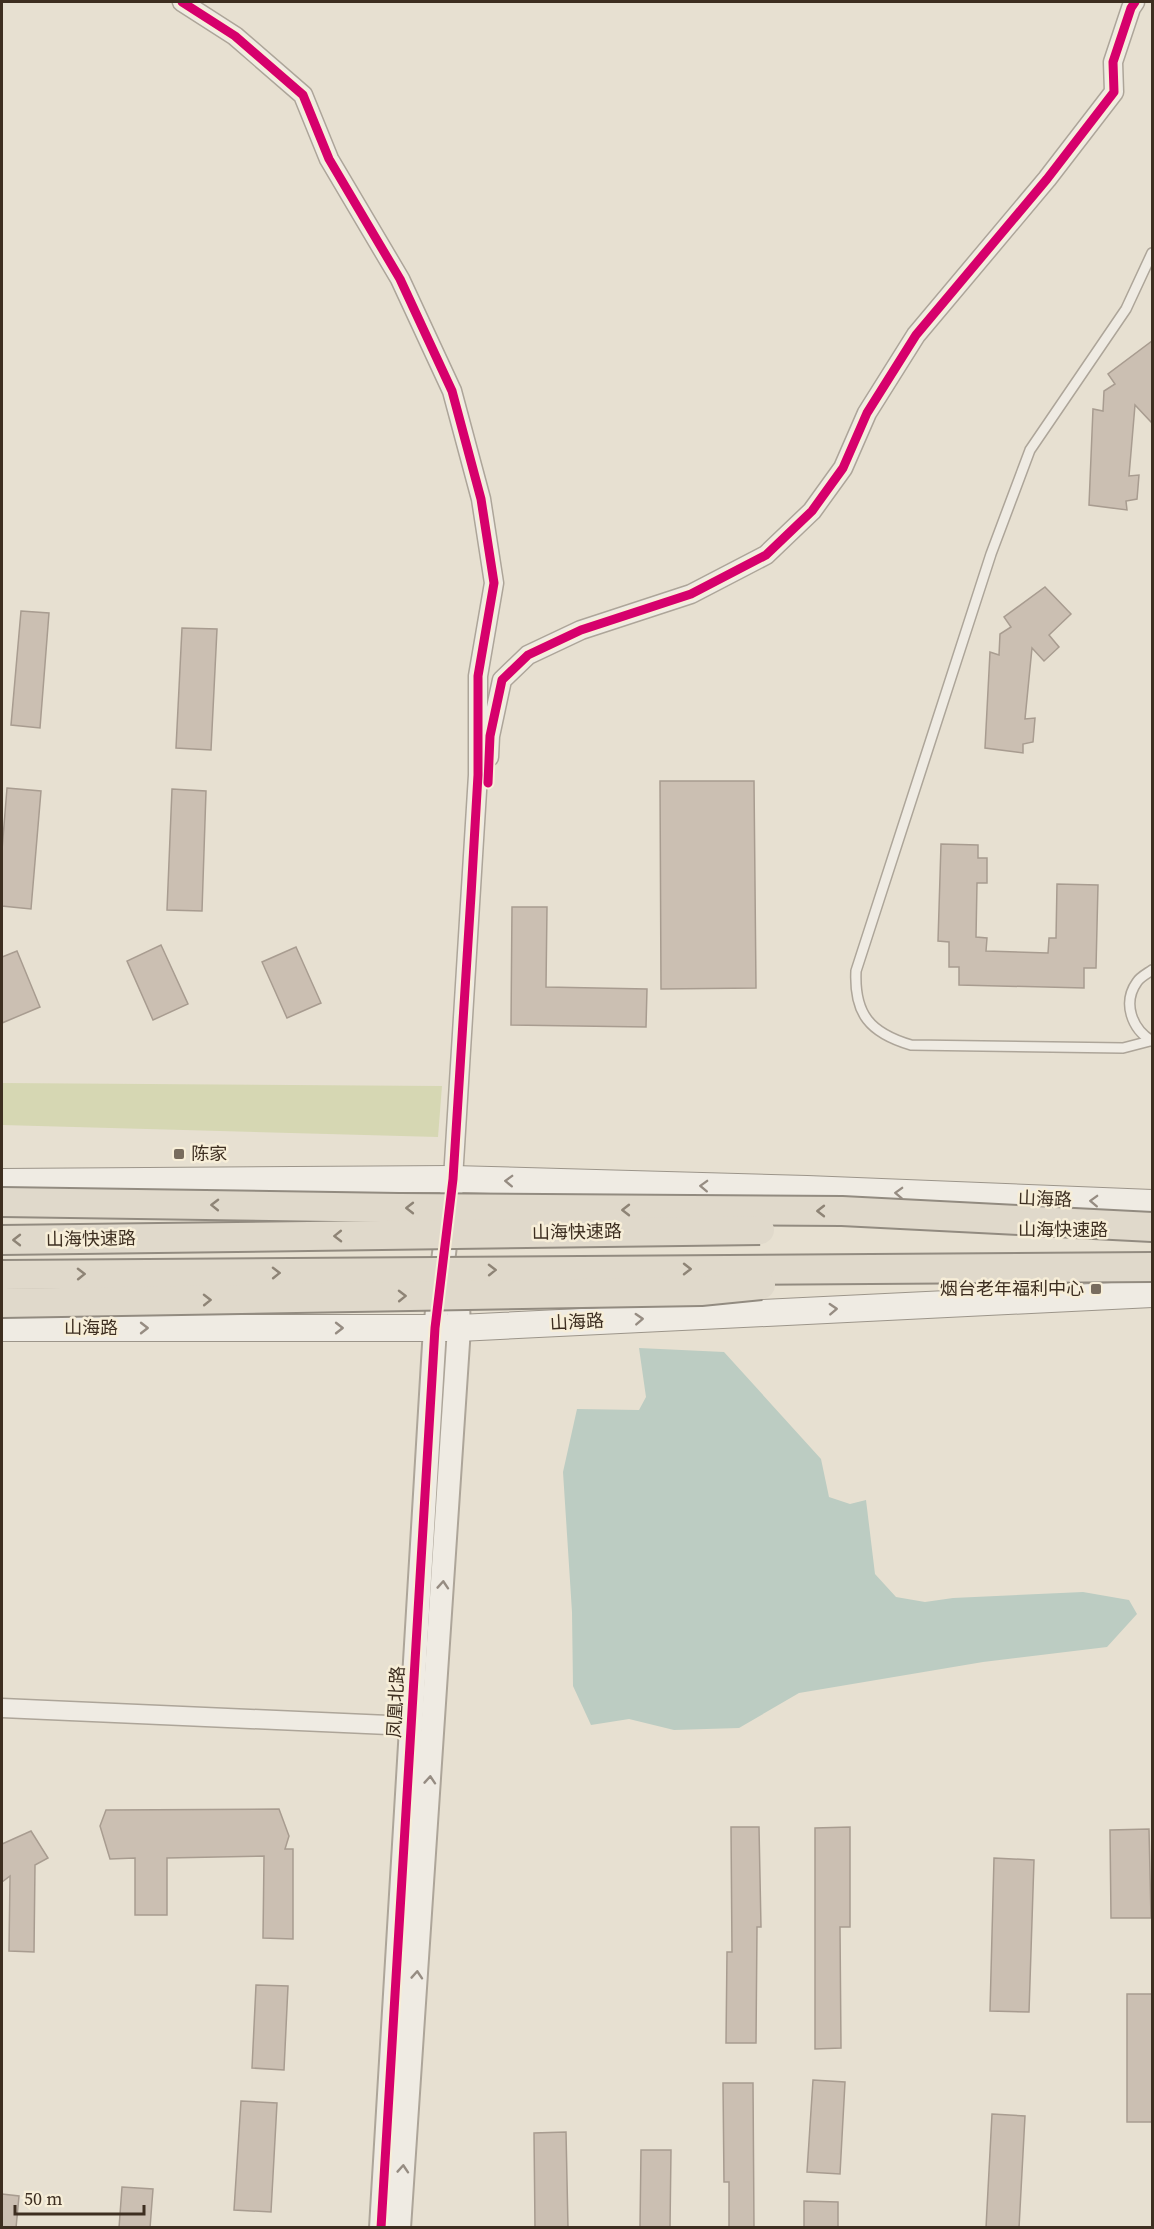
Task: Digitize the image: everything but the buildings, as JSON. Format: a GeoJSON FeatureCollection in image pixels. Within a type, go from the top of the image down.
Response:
{"type":"FeatureCollection","features":[{"type":"Feature","properties":{"kind":"highway"},"geometry":{"type":"LineString","coordinates":[[2,1202],[842,1211],[1152,1228]]}},
{"type":"Feature","properties":{"kind":"highway","name":"山海快速路"},"geometry":{"type":"LineString","coordinates":[[2,1240],[733,1230],[1152,1228]]}},
{"type":"Feature","properties":{"kind":"highway","name":"山海快速路"},"geometry":{"type":"LineString","coordinates":[[2,1275],[1152,1267]]}},
{"type":"Feature","properties":{"kind":"highway"},"geometry":{"type":"LineString","coordinates":[[2,1303],[701,1291],[928,1268]]}},
{"type":"Feature","properties":{"kind":"main road","name":"山海路"},"geometry":{"type":"LineString","coordinates":[[2,1182],[453,1179],[795,1188],[1152,1203]]}},
{"type":"Feature","properties":{"kind":"main road","name":"山海路"},"geometry":{"type":"LineString","coordinates":[[2,1328],[447,1328],[1152,1294]]}},
{"type":"Feature","properties":{"kind":"street"},"geometry":{"type":"LineString","coordinates":[[182,2],[235,36],[303,95],[329,159],[400,279],[452,391],[482,500],[494,583],[478,676],[478,775],[453,1179]]}},
{"type":"Feature","properties":{"kind":"street"},"geometry":{"type":"LineString","coordinates":[[471,895],[486,815],[490,736],[502,680],[528,655],[581,630],[691,594],[766,555],[812,511],[843,468],[867,413],[916,335],[1047,179],[1114,92],[1113,62],[1135,2]]}},
{"type":"Feature","properties":{"kind":"street","name":"凤凰北路"},"geometry":{"type":"LineString","coordinates":[[399,2228],[453,1179]]}},
{"type":"Feature","properties":{"kind":"street","name":"凤凰北路"},"geometry":{"type":"LineString","coordinates":[[381,2228],[411,1726],[447,1328]]}},
{"type":"Feature","properties":{"kind":"street"},"geometry":{"type":"LineString","coordinates":[[2,1708],[411,1726]]}},
{"type":"Feature","properties":{"kind":"lane"},"geometry":{"type":"LineString","coordinates":[[1151,1041],[1123,1048],[911,1045],[895,1041],[869,1024],[861,1012],[855,992],[856,971],[991,554],[1030,450],[1126,309],[1152,253]]}},
{"type":"Feature","properties":{"kind":"lane"},"geometry":{"type":"LineString","coordinates":[[1151,1041],[1134,1025],[1129,1003],[1137,982],[1152,970]]}},
{"type":"Feature","properties":{"kind":"green space"},"geometry":{"type":"Polygon","coordinates":[[[2,1083],[442,1086],[438,1137],[2,1125],[2,1083]]]}},
{"type":"Feature","properties":{"kind":"shaded area"},"geometry":{"type":"Polygon","coordinates":[[[639,1348],[724,1352],[821,1459],[829,1497],[850,1504],[866,1500],[875,1574],[896,1597],[925,1602],[953,1598],[1083,1592],[1129,1600],[1137,1614],[1107,1647],[983,1662],[799,1693],[739,1728],[674,1730],[629,1719],[591,1725],[573,1686],[572,1612],[563,1472],[577,1409],[639,1410],[646,1397],[639,1348]]]}},
{"type":"Feature","properties":{"kind":"cycle path"},"geometry":{"type":"LineString","coordinates":[[182,2],[235,36],[303,95],[329,159],[400,279],[452,391],[481,499],[494,583],[478,676],[478,775],[471,895],[453,1179],[435,1328],[381,2228]]}},
{"type":"Feature","properties":{"kind":"cycle path"},"geometry":{"type":"LineString","coordinates":[[488,783],[490,736],[502,680],[528,655],[581,630],[691,594],[766,555],[812,511],[843,468],[867,413],[916,335],[1047,179],[1114,92],[1113,62],[1135,2]]}},
{"type":"Feature","properties":{"kind":"place","name":"陈家"},"geometry":{"type":"Point","coordinates":[179,1154]}},
{"type":"Feature","properties":{"kind":"place","name":"烟台老年福利中心"},"geometry":{"type":"Point","coordinates":[1096,1289]}}]}
